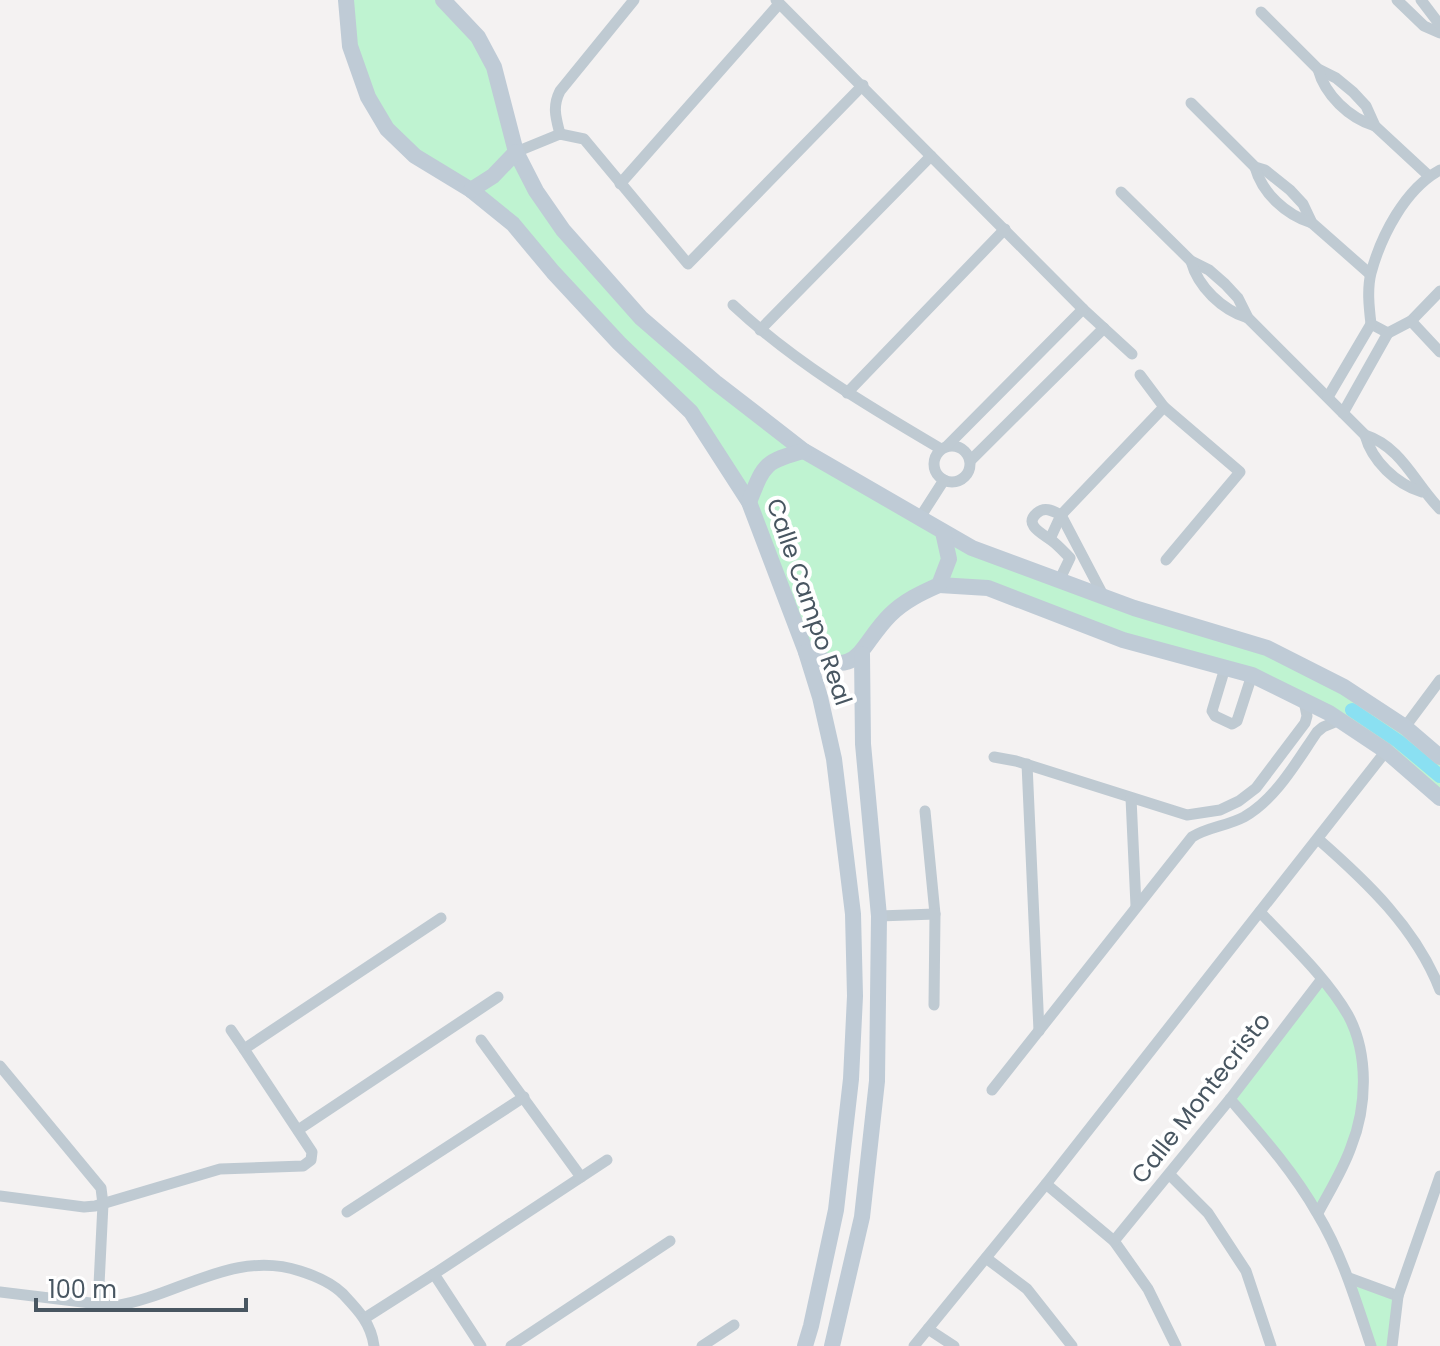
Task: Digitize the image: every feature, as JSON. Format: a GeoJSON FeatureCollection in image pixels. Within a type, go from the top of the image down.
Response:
{"type":"FeatureCollection","features":[{"type":"Feature","properties":{"kind":"street"},"geometry":{"type":"LineString","coordinates":[[443,0],[478,37],[494,67],[516,152],[536,191],[563,230],[641,318],[715,382],[804,451],[972,548],[1104,597],[1267,648],[1344,687],[1405,727],[1440,757]]}},
{"type":"Feature","properties":{"kind":"street"},"geometry":{"type":"LineString","coordinates":[[560,134],[554,113],[560,91],[634,0]]}},
{"type":"Feature","properties":{"kind":"street"},"geometry":{"type":"LineString","coordinates":[[1397,0],[1424,26],[1440,33]]}},
{"type":"Feature","properties":{"kind":"street"},"geometry":{"type":"LineString","coordinates":[[1421,0],[1440,25]]}},
{"type":"Feature","properties":{"kind":"street"},"geometry":{"type":"LineString","coordinates":[[620,184],[778,2],[1083,309],[1132,354]]}},
{"type":"Feature","properties":{"kind":"street","name":"Calle Campo Real"},"geometry":{"type":"LineString","coordinates":[[349,3],[350,46],[368,97],[387,129],[415,156],[471,190],[513,224],[619,343],[691,412],[749,502],[806,652],[834,759],[853,914],[855,996],[851,1079],[836,1210],[805,1346]]}},
{"type":"Feature","properties":{"kind":"street"},"geometry":{"type":"LineString","coordinates":[[1261,12],[1318,69],[1353,92],[1366,106],[1375,126]]}},
{"type":"Feature","properties":{"kind":"street"},"geometry":{"type":"LineString","coordinates":[[1318,69],[1327,89],[1341,105],[1355,117],[1375,126],[1434,173],[1407,200],[1390,225],[1370,274],[1368,300],[1371,324],[1328,397]]}},
{"type":"Feature","properties":{"kind":"street"},"geometry":{"type":"LineString","coordinates":[[471,190],[493,176],[516,152],[560,134],[584,139],[688,264],[863,85]]}},
{"type":"Feature","properties":{"kind":"street"},"geometry":{"type":"LineString","coordinates":[[1191,103],[1255,167],[1290,190],[1303,204],[1312,223]]}},
{"type":"Feature","properties":{"kind":"street"},"geometry":{"type":"LineString","coordinates":[[760,330],[931,156]]}},
{"type":"Feature","properties":{"kind":"street"},"geometry":{"type":"LineString","coordinates":[[1255,167],[1264,187],[1278,203],[1292,215],[1312,223],[1370,274]]}},
{"type":"Feature","properties":{"kind":"street"},"geometry":{"type":"LineString","coordinates":[[1121,192],[1191,261],[1209,270],[1225,284],[1238,298],[1248,318],[1365,435],[1374,455],[1388,471],[1402,483],[1422,492],[1440,509]]}},
{"type":"Feature","properties":{"kind":"street"},"geometry":{"type":"LineString","coordinates":[[847,393],[1005,229]]}},
{"type":"Feature","properties":{"kind":"street"},"geometry":{"type":"LineString","coordinates":[[1191,261],[1199,281],[1213,297],[1227,309],[1248,318]]}},
{"type":"Feature","properties":{"kind":"street"},"geometry":{"type":"LineString","coordinates":[[1343,413],[1388,333],[1411,321],[1440,291]]}},
{"type":"Feature","properties":{"kind":"street"},"geometry":{"type":"LineString","coordinates":[[733,305],[760,330],[847,393],[944,448],[960,447],[965,450],[970,461],[968,474],[951,482],[936,472],[937,454],[944,448],[1083,309]]}},
{"type":"Feature","properties":{"kind":"street"},"geometry":{"type":"LineString","coordinates":[[1411,321],[1440,352]]}},
{"type":"Feature","properties":{"kind":"street"},"geometry":{"type":"LineString","coordinates":[[1371,324],[1388,333]]}},
{"type":"Feature","properties":{"kind":"street"},"geometry":{"type":"LineString","coordinates":[[970,461],[1104,328]]}},
{"type":"Feature","properties":{"kind":"street"},"geometry":{"type":"LineString","coordinates":[[1140,375],[1164,407],[1240,472],[1166,560]]}},
{"type":"Feature","properties":{"kind":"street"},"geometry":{"type":"LineString","coordinates":[[1050,539],[1061,515],[1164,407]]}},
{"type":"Feature","properties":{"kind":"street"},"geometry":{"type":"LineString","coordinates":[[1365,435],[1375,438],[1400,458],[1413,472],[1422,492]]}},
{"type":"Feature","properties":{"kind":"street"},"geometry":{"type":"LineString","coordinates":[[749,502],[759,475],[767,465],[778,458],[804,451]]}},
{"type":"Feature","properties":{"kind":"street"},"geometry":{"type":"LineString","coordinates":[[919,519],[944,480]]}},
{"type":"Feature","properties":{"kind":"street"},"geometry":{"type":"LineString","coordinates":[[1074,553],[1037,532],[1032,524],[1034,516],[1047,509],[1061,515],[1074,553],[1104,597]]}},
{"type":"Feature","properties":{"kind":"street"},"geometry":{"type":"LineString","coordinates":[[939,585],[949,559],[943,532]]}},
{"type":"Feature","properties":{"kind":"street"},"geometry":{"type":"LineString","coordinates":[[1059,581],[1074,553]]}},
{"type":"Feature","properties":{"kind":"street"},"geometry":{"type":"LineString","coordinates":[[806,652],[826,663],[842,663],[862,654],[875,632],[911,598],[939,585],[988,588],[1123,640],[1252,675],[1340,720],[1386,751],[1440,798]]}},
{"type":"Feature","properties":{"kind":"street","name":"Calle Campo Real"},"geometry":{"type":"LineString","coordinates":[[832,1346],[862,1217],[875,1096],[880,995],[879,916],[863,744],[862,654]]}},
{"type":"Feature","properties":{"kind":"street"},"geometry":{"type":"LineString","coordinates":[[1225,668],[1212,711],[1215,716],[1232,724],[1237,721],[1252,675]]}},
{"type":"Feature","properties":{"kind":"street"},"geometry":{"type":"LineString","coordinates":[[1405,727],[1440,680]]}},
{"type":"Feature","properties":{"kind":"street"},"geometry":{"type":"LineString","coordinates":[[994,757],[1027,764],[1187,815],[1220,810],[1239,801],[1281,757],[1305,723],[1304,701]]}},
{"type":"Feature","properties":{"kind":"street"},"geometry":{"type":"LineString","coordinates":[[992,1090],[1192,837],[1202,830],[1224,826],[1246,816],[1268,799],[1323,727],[1340,720]]}},
{"type":"Feature","properties":{"kind":"street"},"geometry":{"type":"LineString","coordinates":[[914,1346],[1046,1184],[1386,751]]}},
{"type":"Feature","properties":{"kind":"street"},"geometry":{"type":"LineString","coordinates":[[1281,757],[1293,766]]}},
{"type":"Feature","properties":{"kind":"street"},"geometry":{"type":"LineString","coordinates":[[1027,764],[1039,1031]]}},
{"type":"Feature","properties":{"kind":"street"},"geometry":{"type":"LineString","coordinates":[[1262,780],[1275,790]]}},
{"type":"Feature","properties":{"kind":"street"},"geometry":{"type":"LineString","coordinates":[[1131,798],[1136,906]]}},
{"type":"Feature","properties":{"kind":"street"},"geometry":{"type":"LineString","coordinates":[[925,811],[935,914],[934,1005]]}},
{"type":"Feature","properties":{"kind":"street"},"geometry":{"type":"LineString","coordinates":[[1187,815],[1192,837]]}},
{"type":"Feature","properties":{"kind":"street"},"geometry":{"type":"LineString","coordinates":[[1318,839],[1363,879],[1403,925],[1440,990]]}},
{"type":"Feature","properties":{"kind":"street"},"geometry":{"type":"LineString","coordinates":[[1260,912],[1321,980],[1348,1016],[1360,1046],[1362,1114],[1351,1149],[1318,1213]]}},
{"type":"Feature","properties":{"kind":"street"},"geometry":{"type":"LineString","coordinates":[[879,916],[935,914]]}},
{"type":"Feature","properties":{"kind":"street"},"geometry":{"type":"LineString","coordinates":[[244,1049],[441,918]]}},
{"type":"Feature","properties":{"kind":"street","name":"Calle Montecristo"},"geometry":{"type":"LineString","coordinates":[[1114,1241],[1170,1175],[1321,980]]}},
{"type":"Feature","properties":{"kind":"street"},"geometry":{"type":"LineString","coordinates":[[298,1130],[498,997]]}},
{"type":"Feature","properties":{"kind":"street"},"geometry":{"type":"LineString","coordinates":[[0,1196],[84,1207],[220,1169],[303,1166],[311,1160],[312,1152],[231,1030]]}},
{"type":"Feature","properties":{"kind":"street"},"geometry":{"type":"LineString","coordinates":[[481,1040],[581,1177]]}},
{"type":"Feature","properties":{"kind":"street"},"geometry":{"type":"LineString","coordinates":[[0,1066],[101,1188],[103,1204],[98,1305]]}},
{"type":"Feature","properties":{"kind":"street"},"geometry":{"type":"LineString","coordinates":[[347,1212],[524,1097]]}},
{"type":"Feature","properties":{"kind":"street"},"geometry":{"type":"LineString","coordinates":[[1230,1099],[1276,1153],[1318,1213],[1349,1278],[1371,1346]]}},
{"type":"Feature","properties":{"kind":"street"},"geometry":{"type":"LineString","coordinates":[[365,1318],[607,1160]]}},
{"type":"Feature","properties":{"kind":"street"},"geometry":{"type":"LineString","coordinates":[[1170,1175],[1208,1213],[1246,1271],[1271,1346]]}},
{"type":"Feature","properties":{"kind":"street"},"geometry":{"type":"LineString","coordinates":[[1392,1346],[1398,1296],[1440,1176]]}},
{"type":"Feature","properties":{"kind":"street"},"geometry":{"type":"LineString","coordinates":[[1046,1184],[1114,1241],[1148,1289],[1176,1346]]}},
{"type":"Feature","properties":{"kind":"street"},"geometry":{"type":"LineString","coordinates":[[511,1346],[670,1241]]}},
{"type":"Feature","properties":{"kind":"street"},"geometry":{"type":"LineString","coordinates":[[986,1258],[1027,1289],[1072,1346]]}},
{"type":"Feature","properties":{"kind":"street"},"geometry":{"type":"LineString","coordinates":[[0,1292],[98,1305],[131,1303],[250,1264],[284,1265],[338,1289],[365,1318],[374,1346]]}},
{"type":"Feature","properties":{"kind":"street"},"geometry":{"type":"LineString","coordinates":[[434,1274],[481,1346]]}},
{"type":"Feature","properties":{"kind":"street"},"geometry":{"type":"LineString","coordinates":[[1349,1278],[1398,1296]]}},
{"type":"Feature","properties":{"kind":"street"},"geometry":{"type":"LineString","coordinates":[[702,1346],[734,1325]]}},
{"type":"Feature","properties":{"kind":"street"},"geometry":{"type":"LineString","coordinates":[[928,1329],[954,1346]]}},
{"type":"Feature","properties":{"kind":"green space"},"geometry":{"type":"Polygon","coordinates":[[[346,0],[443,0],[478,38],[536,191],[641,319],[804,451],[972,548],[1267,648],[1344,687],[1440,757],[1440,798],[1410,771],[1252,675],[988,588],[939,585],[911,598],[842,663],[806,652],[749,502],[691,412],[513,224],[415,156],[368,97],[346,0]]]}},
{"type":"Feature","properties":{"kind":"green space"},"geometry":{"type":"Polygon","coordinates":[[[1321,980],[1348,1016],[1360,1046],[1362,1114],[1318,1213],[1230,1099],[1321,980]]]}},
{"type":"Feature","properties":{"kind":"green space"},"geometry":{"type":"Polygon","coordinates":[[[1349,1278],[1398,1296],[1392,1346],[1371,1346],[1349,1278]]]}},
{"type":"Feature","properties":{"kind":"waterway"},"geometry":{"type":"LineString","coordinates":[[1352,710],[1398,741],[1440,776]]}}]}
